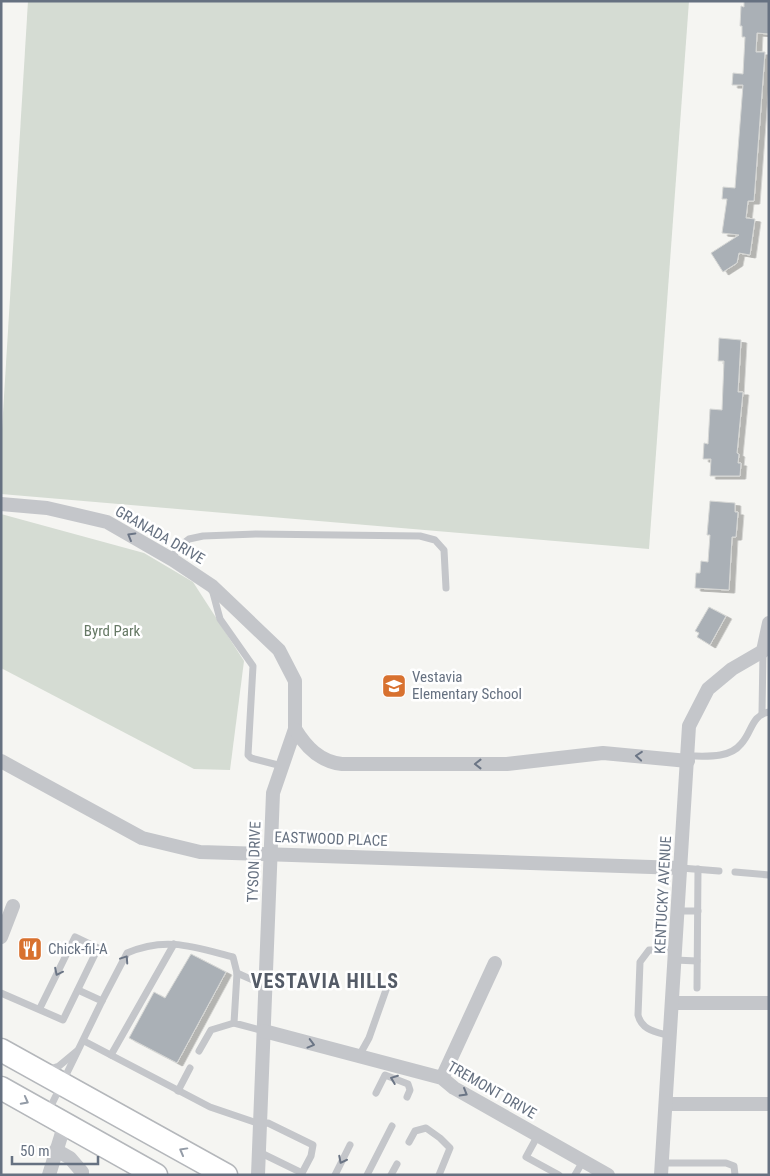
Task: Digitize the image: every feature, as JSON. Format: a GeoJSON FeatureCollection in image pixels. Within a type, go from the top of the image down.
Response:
{"type":"FeatureCollection","features":[{"type":"Feature","properties":{"kind":"main road"},"geometry":{"type":"LineString","coordinates":[[1,1050],[226,1175]]}},
{"type":"Feature","properties":{"kind":"main road"},"geometry":{"type":"LineString","coordinates":[[1,1088],[156,1175]]}},
{"type":"Feature","properties":{"kind":"street","name":"GRANADA DRIVE"},"geometry":{"type":"LineString","coordinates":[[1,504],[56,510],[107,522],[173,560],[212,586]]}},
{"type":"Feature","properties":{"kind":"street","name":"TYSON DRIVE"},"geometry":{"type":"LineString","coordinates":[[212,586],[279,650],[295,681],[295,728],[274,793],[258,1175]]}},
{"type":"Feature","properties":{"kind":"street"},"geometry":{"type":"LineString","coordinates":[[766,652],[769,623]]}},
{"type":"Feature","properties":{"kind":"street","name":"KENTUCKY AVENUE"},"geometry":{"type":"LineString","coordinates":[[661,1169],[671,1036],[689,726],[708,688],[732,669],[766,652]]}},
{"type":"Feature","properties":{"kind":"street"},"geometry":{"type":"LineString","coordinates":[[295,728],[306,745],[319,756],[327,761],[342,764],[506,764],[603,753],[688,758]]}},
{"type":"Feature","properties":{"kind":"street","name":"EASTWOOD PLACE"},"geometry":{"type":"LineString","coordinates":[[1,761],[142,838],[200,852],[681,868]]}},
{"type":"Feature","properties":{"kind":"street"},"geometry":{"type":"LineString","coordinates":[[1,937],[13,906]]}},
{"type":"Feature","properties":{"kind":"street"},"geometry":{"type":"LineString","coordinates":[[442,1078],[495,963]]}},
{"type":"Feature","properties":{"kind":"street"},"geometry":{"type":"LineString","coordinates":[[673,1003],[769,1002]]}},
{"type":"Feature","properties":{"kind":"street","name":"TREMONT DRIVE"},"geometry":{"type":"LineString","coordinates":[[264,1031],[442,1078],[454,1088],[608,1175]]}},
{"type":"Feature","properties":{"kind":"street"},"geometry":{"type":"LineString","coordinates":[[666,1104],[769,1104]]}},
{"type":"Feature","properties":{"kind":"street"},"geometry":{"type":"LineString","coordinates":[[49,1175],[56,1150],[56,1118]]}},
{"type":"Feature","properties":{"kind":"street"},"geometry":{"type":"LineString","coordinates":[[56,1150],[70,1158],[82,1172],[82,1175]]}},
{"type":"Feature","properties":{"kind":"lane"},"geometry":{"type":"LineString","coordinates":[[173,560],[176,549],[189,539],[204,536],[256,534],[420,536],[435,540],[444,550],[446,588]]}},
{"type":"Feature","properties":{"kind":"lane"},"geometry":{"type":"LineString","coordinates":[[212,586],[220,619],[253,666],[248,754],[251,758],[282,766]]}},
{"type":"Feature","properties":{"kind":"lane"},"geometry":{"type":"LineString","coordinates":[[688,758],[712,757],[729,752],[741,745],[756,718],[765,713],[766,652]]}},
{"type":"Feature","properties":{"kind":"lane"},"geometry":{"type":"LineString","coordinates":[[681,868],[720,871]]}},
{"type":"Feature","properties":{"kind":"lane"},"geometry":{"type":"LineString","coordinates":[[697,988],[698,869]]}},
{"type":"Feature","properties":{"kind":"lane"},"geometry":{"type":"LineString","coordinates":[[736,872],[769,875]]}},
{"type":"Feature","properties":{"kind":"lane"},"geometry":{"type":"LineString","coordinates":[[678,911],[698,911]]}},
{"type":"Feature","properties":{"kind":"lane"},"geometry":{"type":"LineString","coordinates":[[1,993],[40,1008],[63,1020],[98,948],[75,937],[40,1008]]}},
{"type":"Feature","properties":{"kind":"lane"},"geometry":{"type":"LineString","coordinates":[[56,1118],[62,1084],[127,953],[157,943],[174,944],[233,957],[237,973],[234,1023]]}},
{"type":"Feature","properties":{"kind":"lane"},"geometry":{"type":"LineString","coordinates":[[111,1055],[174,944]]}},
{"type":"Feature","properties":{"kind":"lane"},"geometry":{"type":"LineString","coordinates":[[671,1036],[647,1029],[640,1023],[638,1016],[640,962],[649,950],[697,960]]}},
{"type":"Feature","properties":{"kind":"lane"},"geometry":{"type":"LineString","coordinates":[[237,973],[266,986]]}},
{"type":"Feature","properties":{"kind":"lane"},"geometry":{"type":"LineString","coordinates":[[359,1056],[368,1038],[387,987]]}},
{"type":"Feature","properties":{"kind":"lane"},"geometry":{"type":"LineString","coordinates":[[78,990],[102,1001]]}},
{"type":"Feature","properties":{"kind":"lane"},"geometry":{"type":"LineString","coordinates":[[199,1051],[210,1030],[234,1023],[264,1031]]}},
{"type":"Feature","properties":{"kind":"lane"},"geometry":{"type":"LineString","coordinates":[[84,1041],[210,1108],[260,1124],[268,1122],[313,1145],[311,1156],[302,1174],[259,1152]]}},
{"type":"Feature","properties":{"kind":"lane"},"geometry":{"type":"LineString","coordinates":[[41,1072],[59,1066],[80,1050]]}},
{"type":"Feature","properties":{"kind":"lane"},"geometry":{"type":"LineString","coordinates":[[178,1091],[190,1068]]}},
{"type":"Feature","properties":{"kind":"lane"},"geometry":{"type":"LineString","coordinates":[[376,1093],[385,1075],[408,1084],[410,1090],[407,1097]]}},
{"type":"Feature","properties":{"kind":"lane"},"geometry":{"type":"LineString","coordinates":[[367,1175],[392,1126]]}},
{"type":"Feature","properties":{"kind":"lane"},"geometry":{"type":"LineString","coordinates":[[409,1142],[416,1130],[426,1128],[450,1148],[439,1175]]}},
{"type":"Feature","properties":{"kind":"lane"},"geometry":{"type":"LineString","coordinates":[[538,1135],[526,1157],[559,1175]]}},
{"type":"Feature","properties":{"kind":"lane"},"geometry":{"type":"LineString","coordinates":[[335,1175],[350,1145]]}},
{"type":"Feature","properties":{"kind":"lane"},"geometry":{"type":"LineString","coordinates":[[575,1175],[583,1160]]}},
{"type":"Feature","properties":{"kind":"lane"},"geometry":{"type":"LineString","coordinates":[[661,1169],[726,1163],[734,1166],[735,1175]]}},
{"type":"Feature","properties":{"kind":"lane"},"geometry":{"type":"LineString","coordinates":[[391,1175],[397,1164]]}},
{"type":"Feature","properties":{"kind":"green space"},"geometry":{"type":"Polygon","coordinates":[[[28,1],[689,1],[649,549],[1,494],[1,446],[28,1]]]}},
{"type":"Feature","properties":{"kind":"green space","name":"Byrd Park"},"geometry":{"type":"Polygon","coordinates":[[[1,514],[144,553],[193,582],[244,661],[230,770],[194,769],[1,668],[1,514]]]}},
{"type":"Feature","properties":{"kind":"building"},"geometry":{"type":"Polygon","coordinates":[[[744,1],[769,1],[769,34],[757,33],[756,52],[765,52],[754,201],[748,201],[746,218],[755,219],[750,255],[739,253],[737,263],[723,272],[711,253],[739,235],[722,233],[727,199],[722,199],[723,187],[735,188],[743,85],[732,85],[733,73],[743,74],[745,37],[742,37],[742,26],[740,26],[741,6],[744,7],[744,1]]]}},
{"type":"Feature","properties":{"kind":"building"},"geometry":{"type":"Polygon","coordinates":[[[719,338],[741,340],[738,392],[743,392],[737,453],[739,454],[738,463],[741,463],[740,476],[710,476],[711,459],[703,459],[704,443],[708,444],[710,409],[722,410],[724,361],[718,361],[719,338]]]}},
{"type":"Feature","properties":{"kind":"building"},"geometry":{"type":"Polygon","coordinates":[[[710,501],[735,503],[735,512],[738,512],[736,537],[732,537],[729,590],[695,588],[696,573],[700,573],[701,561],[708,562],[710,535],[707,535],[710,501]]]}},
{"type":"Feature","properties":{"kind":"building"},"geometry":{"type":"Polygon","coordinates":[[[709,607],[726,616],[710,645],[697,637],[699,633],[695,631],[709,607]]]}},
{"type":"Feature","properties":{"kind":"building"},"geometry":{"type":"Polygon","coordinates":[[[191,954],[226,972],[177,1063],[129,1038],[154,992],[165,998],[191,954]]]}},
{"type":"Feature","properties":{"kind":"place","name":"Vestavia Elementary School"},"geometry":{"type":"Point","coordinates":[394,686]}},
{"type":"Feature","properties":{"kind":"place","name":"Chick-fil-A"},"geometry":{"type":"Point","coordinates":[30,949]}},
{"type":"Feature","properties":{"kind":"district","name":"VESTAVIA HILLS"},"geometry":{"type":"Point","coordinates":[325,981]}}]}
